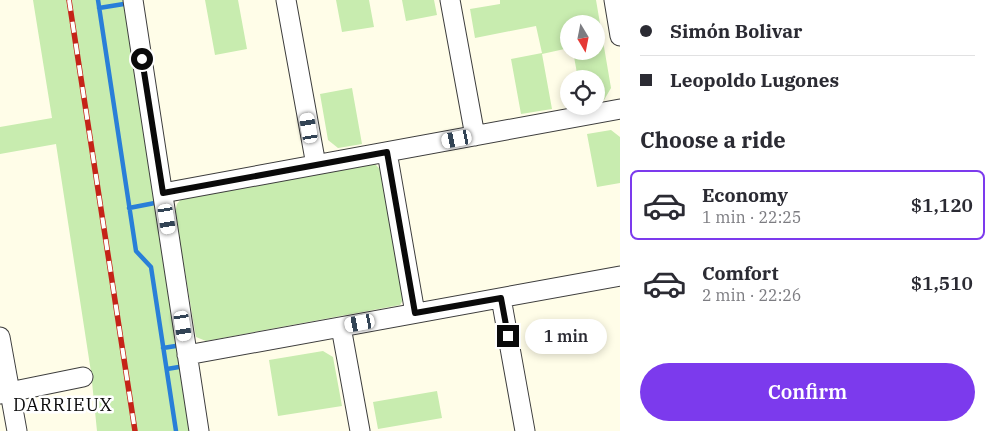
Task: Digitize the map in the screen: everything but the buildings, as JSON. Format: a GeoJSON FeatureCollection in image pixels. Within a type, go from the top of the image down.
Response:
{"type":"FeatureCollection","features":[{"type":"Feature","properties":{"kind":"street"},"geometry":{"type":"LineString","coordinates":[[134,0],[199,431]]}},
{"type":"Feature","properties":{"kind":"street"},"geometry":{"type":"LineString","coordinates":[[286,0],[316,165]]}},
{"type":"Feature","properties":{"kind":"street"},"geometry":{"type":"LineString","coordinates":[[450,0],[475,136]]}},
{"type":"Feature","properties":{"kind":"street"},"geometry":{"type":"LineString","coordinates":[[614,0],[620,36]]}},
{"type":"Feature","properties":{"kind":"street"},"geometry":{"type":"LineString","coordinates":[[163,193],[620,110]]}},
{"type":"Feature","properties":{"kind":"street"},"geometry":{"type":"LineString","coordinates":[[387,152],[415,313]]}},
{"type":"Feature","properties":{"kind":"street"},"geometry":{"type":"LineString","coordinates":[[187,355],[620,276]]}},
{"type":"Feature","properties":{"kind":"street"},"geometry":{"type":"LineString","coordinates":[[501,298],[525,431]]}},
{"type":"Feature","properties":{"kind":"street"},"geometry":{"type":"LineString","coordinates":[[341,326],[360,431]]}},
{"type":"Feature","properties":{"kind":"street"},"geometry":{"type":"LineString","coordinates":[[0,337],[5,393],[17,431]]}},
{"type":"Feature","properties":{"kind":"street"},"geometry":{"type":"LineString","coordinates":[[5,393],[83,377]]}},
{"type":"Feature","properties":{"kind":"green space"},"geometry":{"type":"Polygon","coordinates":[[[33,0],[123,0],[189,431],[97,431],[91,372],[56,144],[0,154],[0,127],[52,118],[33,0]]]}},
{"type":"Feature","properties":{"kind":"green space"},"geometry":{"type":"Polygon","coordinates":[[[205,0],[238,0],[247,49],[215,55],[205,0]]]}},
{"type":"Feature","properties":{"kind":"green space"},"geometry":{"type":"Polygon","coordinates":[[[336,0],[369,0],[374,27],[342,32],[336,0]]]}},
{"type":"Feature","properties":{"kind":"green space"},"geometry":{"type":"Polygon","coordinates":[[[402,0],[434,0],[437,15],[406,21],[402,0]]]}},
{"type":"Feature","properties":{"kind":"green space"},"geometry":{"type":"Polygon","coordinates":[[[500,0],[596,0],[599,15],[560,15],[560,50],[542,54],[552,109],[521,114],[511,59],[542,53],[536,26],[475,38],[470,9],[500,4],[500,0]]]}},
{"type":"Feature","properties":{"kind":"green space"},"geometry":{"type":"Polygon","coordinates":[[[605,53],[611,88],[605,98],[605,70],[576,70],[575,60],[605,60],[605,53]]]}},
{"type":"Feature","properties":{"kind":"green space"},"geometry":{"type":"Polygon","coordinates":[[[352,88],[362,144],[338,148],[328,140],[320,94],[352,88]]]}},
{"type":"Feature","properties":{"kind":"green space"},"geometry":{"type":"Polygon","coordinates":[[[611,130],[620,137],[620,183],[597,187],[587,134],[611,130]]]}},
{"type":"Feature","properties":{"kind":"green space"},"geometry":{"type":"Polygon","coordinates":[[[375,164],[382,171],[403,300],[400,305],[206,341],[196,337],[175,213],[177,204],[183,197],[375,164]]]}},
{"type":"Feature","properties":{"kind":"green space"},"geometry":{"type":"Polygon","coordinates":[[[323,351],[333,357],[342,406],[278,416],[269,360],[323,351]]]}},
{"type":"Feature","properties":{"kind":"green space"},"geometry":{"type":"Polygon","coordinates":[[[437,391],[442,418],[378,429],[373,402],[437,391]]]}},
{"type":"Feature","properties":{"kind":"waterway"},"geometry":{"type":"LineString","coordinates":[[98,0],[136,251],[151,267],[176,431]]}},
{"type":"Feature","properties":{"kind":"waterway"},"geometry":{"type":"LineString","coordinates":[[99,8],[130,3]]}},
{"type":"Feature","properties":{"kind":"waterway"},"geometry":{"type":"LineString","coordinates":[[129,208],[160,202]]}},
{"type":"Feature","properties":{"kind":"waterway"},"geometry":{"type":"LineString","coordinates":[[163,348],[182,345]]}},
{"type":"Feature","properties":{"kind":"waterway"},"geometry":{"type":"LineString","coordinates":[[167,369],[185,366]]}},
{"type":"Feature","properties":{"kind":"railway"},"geometry":{"type":"LineString","coordinates":[[69,0],[135,431]]}},
{"type":"Feature","properties":{"kind":"district","name":"DARRIEUX"},"geometry":{"type":"Point","coordinates":[63,405]}},
{"type":"Feature","properties":{"kind":"route"},"geometry":{"type":"LineString","coordinates":[[142,59],[163,193],[387,152],[415,313],[501,298],[508,336]]}}]}
